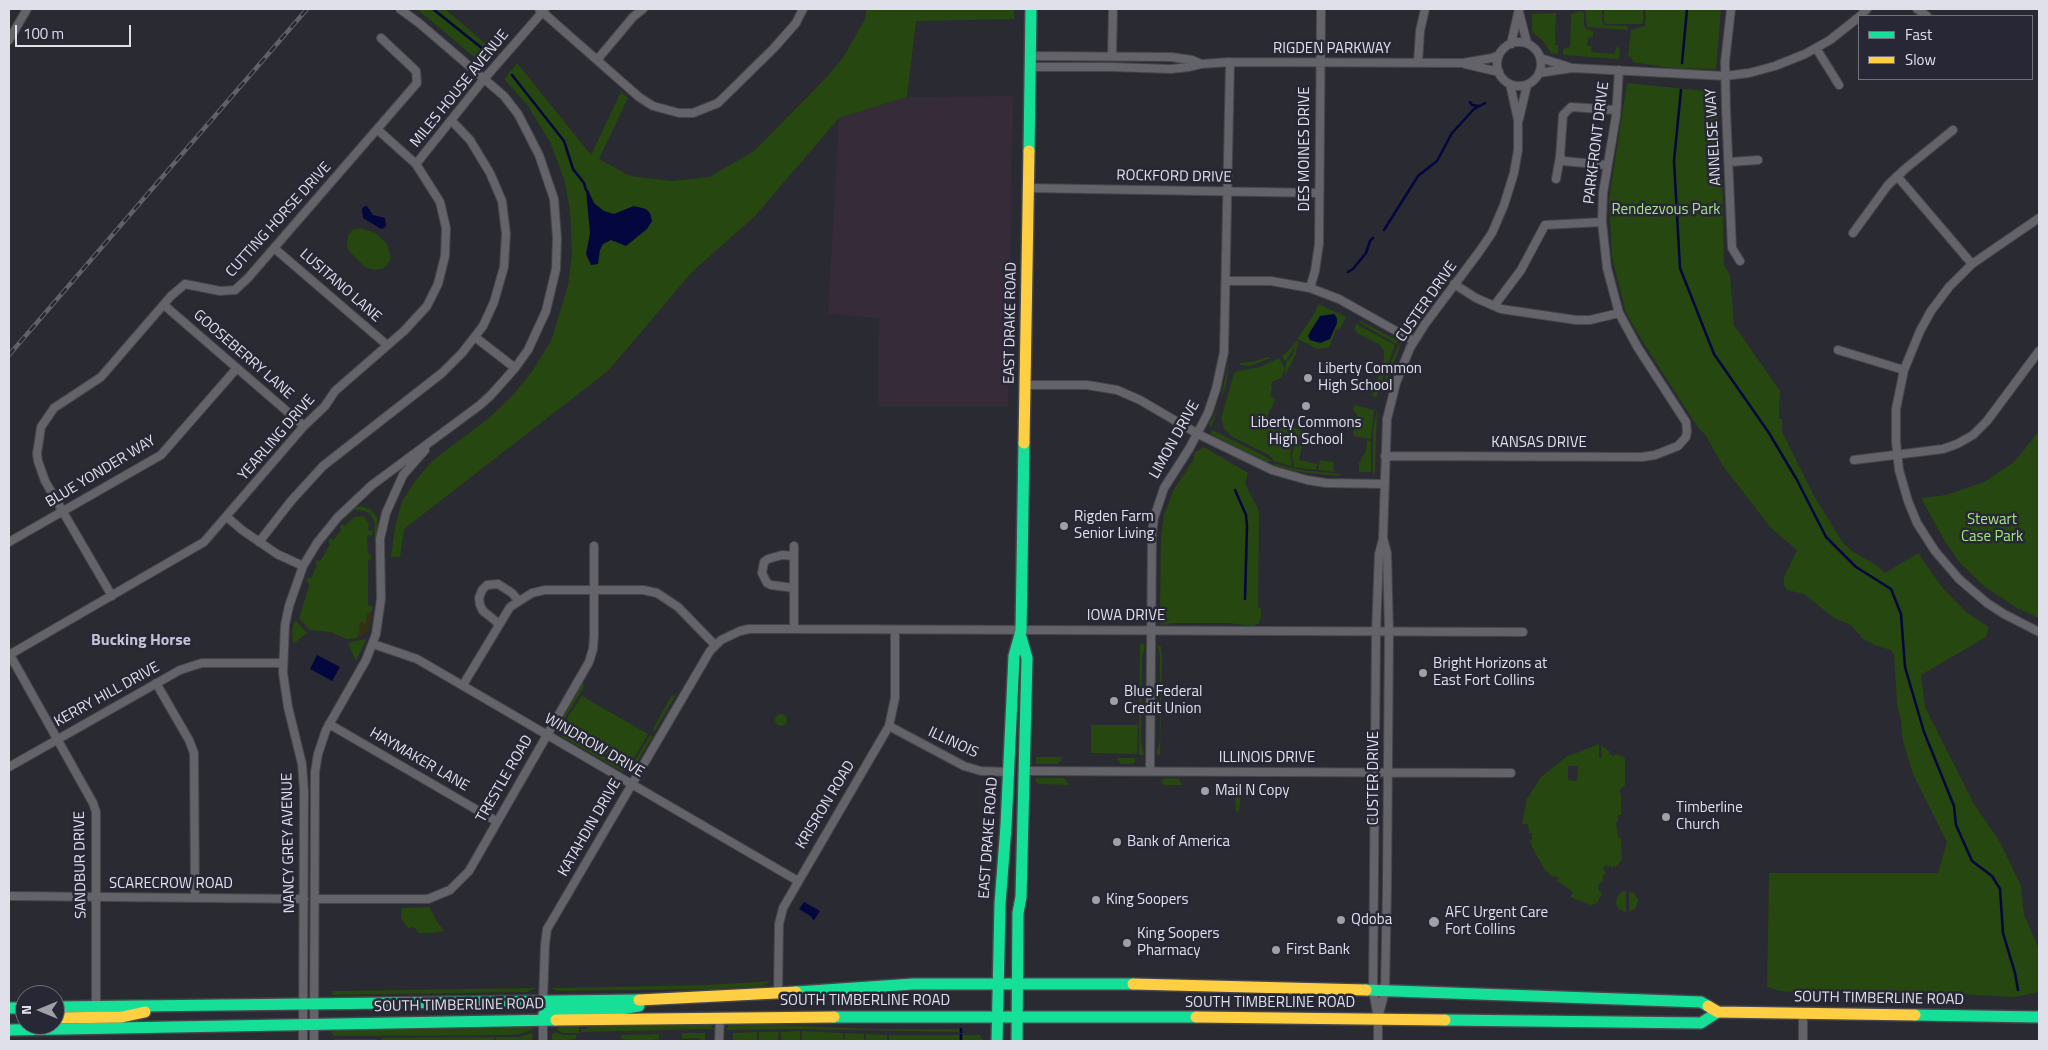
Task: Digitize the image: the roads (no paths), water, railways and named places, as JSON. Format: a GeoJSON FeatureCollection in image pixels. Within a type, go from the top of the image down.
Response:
{"type":"FeatureCollection","features":[{"type":"Feature","properties":{"kind":"main road","name":"EAST DRAKE ROAD"},"geometry":{"type":"LineString","coordinates":[[1017,1041],[1017,983],[1027,658],[1021,634],[1031,9]]}},
{"type":"Feature","properties":{"kind":"main road","name":"EAST DRAKE ROAD"},"geometry":{"type":"LineString","coordinates":[[997,1041],[1000,904],[1006,826],[1014,656],[1021,634]]}},
{"type":"Feature","properties":{"kind":"main road"},"geometry":{"type":"LineString","coordinates":[[1013,688],[1016,719],[1016,766],[1023,771]]}},
{"type":"Feature","properties":{"kind":"main road","name":"SOUTH TIMBERLINE ROAD"},"geometry":{"type":"LineString","coordinates":[[65,1008],[655,1000],[778,994],[913,984],[1017,983],[1220,985],[1702,1002],[1718,1012],[2039,1017]]}},
{"type":"Feature","properties":{"kind":"main road"},"geometry":{"type":"LineString","coordinates":[[443,1022],[478,1013],[534,1012],[539,1009],[543,1000]]}},
{"type":"Feature","properties":{"kind":"main road"},"geometry":{"type":"LineString","coordinates":[[543,1020],[544,1014],[549,1012],[634,1008],[655,1000]]}},
{"type":"Feature","properties":{"kind":"main road"},"geometry":{"type":"LineString","coordinates":[[65,1018],[122,1017],[142,1014],[154,1007]]}},
{"type":"Feature","properties":{"kind":"main road","name":"SOUTH TIMBERLINE ROAD"},"geometry":{"type":"LineString","coordinates":[[65,1031],[309,1023],[720,1017],[1378,1018],[1701,1023],[1718,1012]]}},
{"type":"Feature","properties":{"kind":"street"},"geometry":{"type":"LineString","coordinates":[[9,40],[27,9]]}},
{"type":"Feature","properties":{"kind":"street","name":"NANCY GREY AVENUE"},"geometry":{"type":"LineString","coordinates":[[314,1041],[309,1023],[304,899],[304,776],[286,695],[283,663],[285,625],[289,606],[303,566],[326,531],[358,496],[492,396],[516,368],[539,328],[553,287],[558,251],[555,210],[547,173],[532,139],[518,114],[504,96],[420,23],[400,9]]}},
{"type":"Feature","properties":{"kind":"street"},"geometry":{"type":"LineString","coordinates":[[597,60],[642,9]]}},
{"type":"Feature","properties":{"kind":"street"},"geometry":{"type":"LineString","coordinates":[[542,10],[639,97],[653,106],[680,113],[693,113],[718,103],[740,83],[796,23],[803,9]]}},
{"type":"Feature","properties":{"kind":"street"},"geometry":{"type":"LineString","coordinates":[[1112,56],[1113,9]]}},
{"type":"Feature","properties":{"kind":"street","name":"DES MOINES DRIVE"},"geometry":{"type":"LineString","coordinates":[[1310,288],[1318,256],[1321,9]]}},
{"type":"Feature","properties":{"kind":"street"},"geometry":{"type":"LineString","coordinates":[[1418,63],[1420,31],[1425,9]]}},
{"type":"Feature","properties":{"kind":"street","name":"ANNELISE WAY"},"geometry":{"type":"LineString","coordinates":[[1731,9],[1725,76],[1732,248],[1740,261]]}},
{"type":"Feature","properties":{"kind":"street","name":"MILES HOUSE AVENUE"},"geometry":{"type":"LineString","coordinates":[[416,164],[542,10]]}},
{"type":"Feature","properties":{"kind":"street"},"geometry":{"type":"LineString","coordinates":[[1519,10],[1527,44],[1537,52],[1540,58],[1539,73],[1532,82],[1527,85],[1516,86],[1503,80],[1499,72],[1497,60],[1499,54],[1511,44],[1519,10]]}},
{"type":"Feature","properties":{"kind":"street"},"geometry":{"type":"LineString","coordinates":[[1539,73],[1572,68],[1725,76],[1749,73],[1775,66],[1816,48],[1858,19]]}},
{"type":"Feature","properties":{"kind":"street","name":"CUTTING HORSE DRIVE"},"geometry":{"type":"LineString","coordinates":[[112,596],[45,481],[38,461],[37,445],[41,427],[54,408],[101,377],[164,305],[185,284],[220,291],[235,290],[378,130],[417,83],[416,71],[381,38]]}},
{"type":"Feature","properties":{"kind":"street"},"geometry":{"type":"LineString","coordinates":[[1511,44],[1527,44]]}},
{"type":"Feature","properties":{"kind":"street"},"geometry":{"type":"LineString","coordinates":[[1816,48],[1839,85]]}},
{"type":"Feature","properties":{"kind":"street","name":"RIGDEN PARKWAY"},"geometry":{"type":"LineString","coordinates":[[1030,62],[1171,69],[1230,62],[1464,63],[1492,58],[1499,54]]}},
{"type":"Feature","properties":{"kind":"street","name":"RIGDEN PARKWAY"},"geometry":{"type":"LineString","coordinates":[[1030,62],[1112,56],[1171,57],[1192,60],[1201,64]]}},
{"type":"Feature","properties":{"kind":"street"},"geometry":{"type":"LineString","coordinates":[[1540,58],[1572,68]]}},
{"type":"Feature","properties":{"kind":"street","name":"LIMON DRIVE"},"geometry":{"type":"LineString","coordinates":[[1150,771],[1152,534],[1154,518],[1164,488],[1198,434],[1208,413],[1220,373],[1226,330],[1230,62]]}},
{"type":"Feature","properties":{"kind":"street","name":"RIGDEN PARKWAY"},"geometry":{"type":"LineString","coordinates":[[1464,63],[1499,72]]}},
{"type":"Feature","properties":{"kind":"street","name":"PARKFRONT DRIVE"},"geometry":{"type":"LineString","coordinates":[[1619,70],[1616,110],[1603,193],[1602,222],[1607,268],[1619,313],[1638,348],[1686,422],[1688,431],[1686,437]]}},
{"type":"Feature","properties":{"kind":"street","name":"CUSTER DRIVE"},"geometry":{"type":"LineString","coordinates":[[1378,1041],[1378,1018],[1373,991],[1376,632],[1379,554],[1383,538],[1387,419],[1391,397],[1401,368],[1414,341],[1492,232],[1504,205],[1516,165],[1518,150],[1518,120],[1510,84]]}},
{"type":"Feature","properties":{"kind":"street","name":"CUSTER DRIVE"},"geometry":{"type":"LineString","coordinates":[[1518,120],[1527,85]]}},
{"type":"Feature","properties":{"kind":"street"},"geometry":{"type":"LineString","coordinates":[[1556,179],[1560,157],[1563,114],[1566,109],[1571,106],[1616,110]]}},
{"type":"Feature","properties":{"kind":"street"},"geometry":{"type":"LineString","coordinates":[[259,542],[292,500],[323,466],[442,373],[475,337],[494,302],[504,267],[506,234],[502,201],[490,172],[470,140],[451,120]]}},
{"type":"Feature","properties":{"kind":"street","name":"YEARLING DRIVE"},"geometry":{"type":"LineString","coordinates":[[9,655],[204,542],[304,426],[325,406],[341,385],[417,318],[431,299],[438,284],[445,256],[446,228],[440,202],[416,164],[378,130]]}},
{"type":"Feature","properties":{"kind":"street"},"geometry":{"type":"LineString","coordinates":[[1852,233],[1888,185],[1954,130]]}},
{"type":"Feature","properties":{"kind":"street"},"geometry":{"type":"LineString","coordinates":[[1560,157],[1563,161],[1606,165]]}},
{"type":"Feature","properties":{"kind":"street"},"geometry":{"type":"LineString","coordinates":[[1730,162],[1758,160]]}},
{"type":"Feature","properties":{"kind":"street"},"geometry":{"type":"LineString","coordinates":[[1897,176],[1972,264]]}},
{"type":"Feature","properties":{"kind":"street","name":"ROCKFORD DRIVE"},"geometry":{"type":"LineString","coordinates":[[1028,188],[1319,193]]}},
{"type":"Feature","properties":{"kind":"street"},"geometry":{"type":"LineString","coordinates":[[2039,218],[1972,264],[1948,288],[1931,311],[1920,331],[1904,370],[1896,409],[1897,455],[1908,501],[1917,524],[1935,551],[1958,578],[1987,603],[2010,618],[2039,632]]}},
{"type":"Feature","properties":{"kind":"street"},"geometry":{"type":"LineString","coordinates":[[1494,306],[1521,270],[1545,225],[1602,222]]}},
{"type":"Feature","properties":{"kind":"street","name":"LUSITANO LANE"},"geometry":{"type":"LineString","coordinates":[[274,248],[387,345]]}},
{"type":"Feature","properties":{"kind":"street"},"geometry":{"type":"LineString","coordinates":[[1227,280],[1271,281],[1310,288],[1340,299],[1414,341]]}},
{"type":"Feature","properties":{"kind":"street"},"geometry":{"type":"LineString","coordinates":[[1454,284],[1476,298],[1494,306],[1576,320],[1590,320],[1619,313]]}},
{"type":"Feature","properties":{"kind":"street","name":"GOOSEBERRY LANE"},"geometry":{"type":"LineString","coordinates":[[164,305],[304,426]]}},
{"type":"Feature","properties":{"kind":"street"},"geometry":{"type":"LineString","coordinates":[[475,337],[516,368]]}},
{"type":"Feature","properties":{"kind":"street"},"geometry":{"type":"LineString","coordinates":[[1838,350],[1904,370]]}},
{"type":"Feature","properties":{"kind":"street"},"geometry":{"type":"LineString","coordinates":[[1854,460],[1943,448],[1957,444],[1973,434],[1987,421],[2039,351]]}},
{"type":"Feature","properties":{"kind":"street","name":"BLUE YONDER WAY"},"geometry":{"type":"LineString","coordinates":[[9,542],[161,455],[237,368]]}},
{"type":"Feature","properties":{"kind":"street"},"geometry":{"type":"LineString","coordinates":[[1025,385],[1087,385],[1117,390],[1140,400],[1198,434],[1254,463],[1286,475],[1326,483],[1385,484]]}},
{"type":"Feature","properties":{"kind":"street","name":"NANCY GREY AVENUE"},"geometry":{"type":"LineString","coordinates":[[303,1041],[309,1023],[316,899],[315,772],[320,745],[329,724],[366,660],[373,644],[380,608],[380,546],[386,513],[403,475],[436,437]]}},
{"type":"Feature","properties":{"kind":"street","name":"KANSAS DRIVE"},"geometry":{"type":"LineString","coordinates":[[1385,456],[1642,457],[1655,455],[1678,446],[1686,437]]}},
{"type":"Feature","properties":{"kind":"street"},"geometry":{"type":"LineString","coordinates":[[227,517],[277,554],[303,566]]}},
{"type":"Feature","properties":{"kind":"street","name":"CUSTER DRIVE"},"geometry":{"type":"LineString","coordinates":[[1378,1018],[1386,991],[1389,632],[1386,553],[1383,538]]}},
{"type":"Feature","properties":{"kind":"street","name":"TRESTLE ROAD"},"geometry":{"type":"LineString","coordinates":[[316,899],[417,900],[439,895],[450,890],[469,870],[589,662],[593,649],[594,546]]}},
{"type":"Feature","properties":{"kind":"street"},"geometry":{"type":"LineString","coordinates":[[794,546],[794,629]]}},
{"type":"Feature","properties":{"kind":"street"},"geometry":{"type":"LineString","coordinates":[[794,556],[782,555],[768,559],[764,562],[762,573],[766,583],[794,588]]}},
{"type":"Feature","properties":{"kind":"street"},"geometry":{"type":"LineString","coordinates":[[498,623],[483,611],[480,605],[479,598],[482,590],[487,585],[498,584],[512,593],[518,600]]}},
{"type":"Feature","properties":{"kind":"street"},"geometry":{"type":"LineString","coordinates":[[463,685],[498,623],[510,607],[518,600],[532,593],[545,590],[643,590],[657,593],[678,607],[715,645]]}},
{"type":"Feature","properties":{"kind":"street","name":"IOWA DRIVE"},"geometry":{"type":"LineString","coordinates":[[730,635],[749,629],[895,630],[1021,634],[1152,630],[1523,632]]}},
{"type":"Feature","properties":{"kind":"street","name":"KRISRON ROAD"},"geometry":{"type":"LineString","coordinates":[[778,994],[779,924],[783,908],[889,726],[895,698],[895,630]]}},
{"type":"Feature","properties":{"kind":"street","name":"KATAHDIN DRIVE"},"geometry":{"type":"LineString","coordinates":[[543,1000],[547,930],[703,662],[715,645],[730,635]]}},
{"type":"Feature","properties":{"kind":"street","name":"WINDROW DRIVE"},"geometry":{"type":"LineString","coordinates":[[373,644],[417,659],[798,881]]}},
{"type":"Feature","properties":{"kind":"street","name":"SANDBUR DRIVE"},"geometry":{"type":"LineString","coordinates":[[9,655],[93,803],[96,812],[96,1007]]}},
{"type":"Feature","properties":{"kind":"street","name":"KERRY HILL DRIVE"},"geometry":{"type":"LineString","coordinates":[[9,766],[180,670],[202,663],[283,663]]}},
{"type":"Feature","properties":{"kind":"street"},"geometry":{"type":"LineString","coordinates":[[156,683],[190,740],[194,753],[195,897]]}},
{"type":"Feature","properties":{"kind":"street","name":"HAYMAKER LANE"},"geometry":{"type":"LineString","coordinates":[[329,724],[496,821]]}},
{"type":"Feature","properties":{"kind":"street","name":"ILLINOIS"},"geometry":{"type":"LineString","coordinates":[[889,726],[964,766],[981,771],[1008,772]]}},
{"type":"Feature","properties":{"kind":"street","name":"ILLINOIS DRIVE"},"geometry":{"type":"LineString","coordinates":[[1023,771],[1511,773]]}},
{"type":"Feature","properties":{"kind":"street","name":"SCARECROW ROAD"},"geometry":{"type":"LineString","coordinates":[[9,896],[304,899]]}},
{"type":"Feature","properties":{"kind":"street"},"geometry":{"type":"LineString","coordinates":[[1803,1013],[1803,1041]]}},
{"type":"Feature","properties":{"kind":"street"},"geometry":{"type":"LineString","coordinates":[[719,1041],[720,1017]]}},
{"type":"Feature","properties":{"kind":"street"},"geometry":{"type":"LineString","coordinates":[[543,1020],[543,1041]]}},
{"type":"Feature","properties":{"kind":"waterway"},"geometry":{"type":"LineString","coordinates":[[433,9],[483,49]]}},
{"type":"Feature","properties":{"kind":"waterway"},"geometry":{"type":"LineString","coordinates":[[1682,63],[1687,9]]}},
{"type":"Feature","properties":{"kind":"waterway"},"geometry":{"type":"LineString","coordinates":[[512,75],[564,141],[573,169],[584,183],[586,190]]}},
{"type":"Feature","properties":{"kind":"waterway"},"geometry":{"type":"LineString","coordinates":[[1681,90],[1674,161],[1680,268],[1714,354],[1769,433],[1797,480],[1826,537],[1856,567],[1891,589],[1901,614],[1905,667],[1924,732],[1954,806],[1956,825],[1972,861],[1992,876],[2000,889],[2003,933],[2018,990]]}},
{"type":"Feature","properties":{"kind":"waterway"},"geometry":{"type":"LineString","coordinates":[[1470,102],[1472,105],[1479,106]]}},
{"type":"Feature","properties":{"kind":"waterway"},"geometry":{"type":"LineString","coordinates":[[1384,230],[1418,176],[1437,161],[1452,133],[1474,109],[1485,103]]}},
{"type":"Feature","properties":{"kind":"waterway"},"geometry":{"type":"LineString","coordinates":[[1348,272],[1353,269],[1366,253],[1373,238]]}},
{"type":"Feature","properties":{"kind":"waterway"},"geometry":{"type":"LineString","coordinates":[[1235,490],[1246,515],[1245,599]]}},
{"type":"Feature","properties":{"kind":"waterway"},"geometry":{"type":"LineString","coordinates":[[961,1035],[961,1041]]}},
{"type":"Feature","properties":{"kind":"railway"},"geometry":{"type":"LineString","coordinates":[[9,355],[307,9]]}},
{"type":"Feature","properties":{"kind":"place","name":"Liberty Common High School"},"geometry":{"type":"Point","coordinates":[1308,378]}},
{"type":"Feature","properties":{"kind":"place","name":"Liberty Commons High School"},"geometry":{"type":"Point","coordinates":[1306,406]}},
{"type":"Feature","properties":{"kind":"place","name":"Rigden Farm Senior Living"},"geometry":{"type":"Point","coordinates":[1064,526]}},
{"type":"Feature","properties":{"kind":"place","name":"Bright Horizons at East Fort Collins"},"geometry":{"type":"Point","coordinates":[1423,673]}},
{"type":"Feature","properties":{"kind":"place","name":"Blue Federal Credit Union"},"geometry":{"type":"Point","coordinates":[1114,701]}},
{"type":"Feature","properties":{"kind":"place","name":"Mail N Copy"},"geometry":{"type":"Point","coordinates":[1205,791]}},
{"type":"Feature","properties":{"kind":"place","name":"Timberline Church"},"geometry":{"type":"Point","coordinates":[1666,817]}},
{"type":"Feature","properties":{"kind":"place","name":"Bank of America"},"geometry":{"type":"Point","coordinates":[1117,842]}},
{"type":"Feature","properties":{"kind":"place","name":"King Soopers"},"geometry":{"type":"Point","coordinates":[1096,900]}},
{"type":"Feature","properties":{"kind":"place","name":"Qdoba"},"geometry":{"type":"Point","coordinates":[1341,920]}},
{"type":"Feature","properties":{"kind":"place","name":"AFC Urgent Care Fort Collins"},"geometry":{"type":"Point","coordinates":[1434,922]}},
{"type":"Feature","properties":{"kind":"place","name":"King Soopers Pharmacy"},"geometry":{"type":"Point","coordinates":[1127,943]}},
{"type":"Feature","properties":{"kind":"place","name":"First Bank"},"geometry":{"type":"Point","coordinates":[1276,950]}},
{"type":"Feature","properties":{"kind":"district","name":"Bucking Horse"},"geometry":{"type":"Point","coordinates":[141,641]}},
{"type":"Feature","properties":{"kind":"park label","name":"Rendezvous Park"},"geometry":{"type":"Point","coordinates":[1666,210]}},
{"type":"Feature","properties":{"kind":"park label","name":"Stewart Case Park"},"geometry":{"type":"Point","coordinates":[1992,528]}}]}
